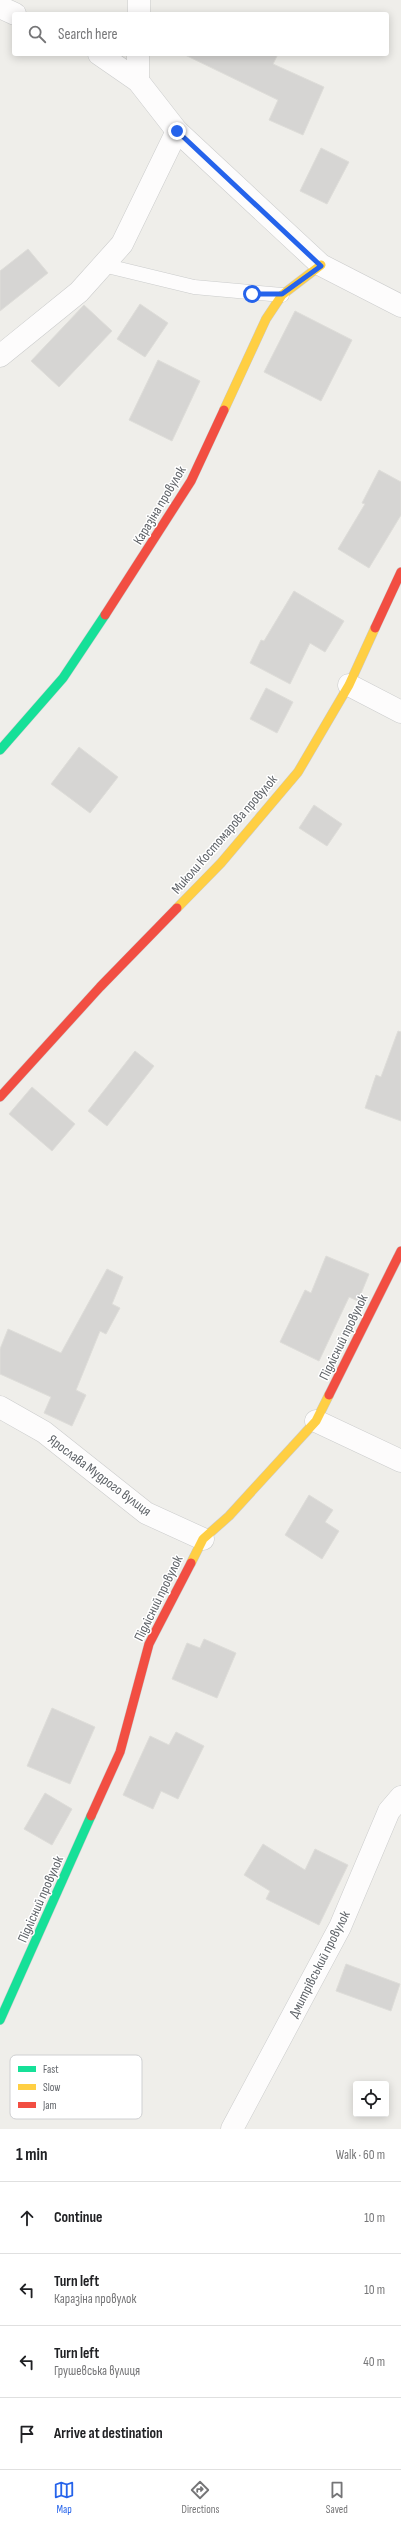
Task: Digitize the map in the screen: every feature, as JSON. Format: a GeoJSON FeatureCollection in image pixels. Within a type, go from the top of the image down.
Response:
{"type":"FeatureCollection","features":[{"type":"Feature","properties":{"kind":"street"},"geometry":{"type":"LineString","coordinates":[[139,0],[139,12]]}},
{"type":"Feature","properties":{"kind":"street"},"geometry":{"type":"LineString","coordinates":[[0,7],[12,13]]}},
{"type":"Feature","properties":{"kind":"street"},"geometry":{"type":"LineString","coordinates":[[102,56],[138,81],[177,131],[321,266],[401,306]]}},
{"type":"Feature","properties":{"kind":"street"},"geometry":{"type":"LineString","coordinates":[[138,56],[138,81]]}},
{"type":"Feature","properties":{"kind":"street"},"geometry":{"type":"LineString","coordinates":[[0,356],[80,292],[122,244],[177,131]]}},
{"type":"Feature","properties":{"kind":"street","name":"Каразіна провулок"},"geometry":{"type":"LineString","coordinates":[[0,750],[63,678],[138,567],[192,481],[266,319],[282,294],[321,266]]}},
{"type":"Feature","properties":{"kind":"street","name":"Миколи Костомарова провулок"},"geometry":{"type":"LineString","coordinates":[[0,1097],[100,987],[221,863],[298,772],[349,685],[386,601],[401,572]]}},
{"type":"Feature","properties":{"kind":"street"},"geometry":{"type":"LineString","coordinates":[[349,685],[401,712]]}},
{"type":"Feature","properties":{"kind":"street","name":"Підлісний провулок"},"geometry":{"type":"LineString","coordinates":[[0,2020],[120,1752],[149,1644],[203,1539],[229,1516],[316,1421],[401,1251]]}},
{"type":"Feature","properties":{"kind":"street","name":"Ярослава Мудрого вулиця"},"geometry":{"type":"LineString","coordinates":[[0,1407],[44,1432],[146,1512],[203,1539]]}},
{"type":"Feature","properties":{"kind":"street"},"geometry":{"type":"LineString","coordinates":[[316,1421],[401,1462]]}},
{"type":"Feature","properties":{"kind":"street","name":"Дмитрівський провулок"},"geometry":{"type":"LineString","coordinates":[[232,2129],[340,1927],[389,1811],[401,1796]]}},
{"type":"Feature","properties":{"kind":"lane"},"geometry":{"type":"LineString","coordinates":[[103,265],[194,287],[282,294]]}},
{"type":"Feature","properties":{"kind":"building"},"geometry":{"type":"Polygon","coordinates":[[[187,56],[277,56],[273,64],[324,87],[303,135],[269,120],[278,100],[187,56]]]}},
{"type":"Feature","properties":{"kind":"building"},"geometry":{"type":"Polygon","coordinates":[[[321,148],[349,162],[327,204],[300,191],[321,148]]]}},
{"type":"Feature","properties":{"kind":"building"},"geometry":{"type":"Polygon","coordinates":[[[28,249],[48,273],[0,311],[0,271],[28,249]]]}},
{"type":"Feature","properties":{"kind":"building"},"geometry":{"type":"Polygon","coordinates":[[[140,304],[168,323],[145,357],[117,339],[140,304]]]}},
{"type":"Feature","properties":{"kind":"building"},"geometry":{"type":"Polygon","coordinates":[[[84,305],[112,331],[59,387],[31,361],[84,305]]]}},
{"type":"Feature","properties":{"kind":"building"},"geometry":{"type":"Polygon","coordinates":[[[295,311],[352,340],[321,401],[264,372],[295,311]]]}},
{"type":"Feature","properties":{"kind":"building"},"geometry":{"type":"Polygon","coordinates":[[[158,360],[200,381],[172,441],[129,420],[158,360]]]}},
{"type":"Feature","properties":{"kind":"building"},"geometry":{"type":"Polygon","coordinates":[[[379,470],[401,482],[401,515],[369,568],[338,549],[365,504],[362,503],[379,470]]]}},
{"type":"Feature","properties":{"kind":"building"},"geometry":{"type":"Polygon","coordinates":[[[294,591],[344,621],[325,652],[310,643],[290,684],[250,663],[261,640],[264,641],[294,591]]]}},
{"type":"Feature","properties":{"kind":"building"},"geometry":{"type":"Polygon","coordinates":[[[266,688],[293,702],[277,733],[250,719],[266,688]]]}},
{"type":"Feature","properties":{"kind":"building"},"geometry":{"type":"Polygon","coordinates":[[[79,747],[118,777],[90,813],[51,784],[79,747]]]}},
{"type":"Feature","properties":{"kind":"building"},"geometry":{"type":"Polygon","coordinates":[[[314,805],[342,824],[327,846],[299,828],[314,805]]]}},
{"type":"Feature","properties":{"kind":"building"},"geometry":{"type":"Polygon","coordinates":[[[398,1031],[401,1032],[401,1121],[365,1108],[376,1075],[381,1077],[398,1031]]]}},
{"type":"Feature","properties":{"kind":"building"},"geometry":{"type":"Polygon","coordinates":[[[135,1051],[154,1066],[107,1126],[88,1111],[135,1051]]]}},
{"type":"Feature","properties":{"kind":"building"},"geometry":{"type":"Polygon","coordinates":[[[32,1087],[75,1124],[52,1151],[9,1114],[32,1087]]]}},
{"type":"Feature","properties":{"kind":"building"},"geometry":{"type":"Polygon","coordinates":[[[326,1256],[369,1274],[358,1301],[349,1297],[319,1361],[280,1342],[305,1290],[311,1293],[326,1256]]]}},
{"type":"Feature","properties":{"kind":"building"},"geometry":{"type":"Polygon","coordinates":[[[107,1269],[123,1277],[112,1304],[120,1308],[106,1334],[100,1331],[76,1390],[86,1395],[72,1426],[44,1413],[51,1397],[0,1374],[0,1349],[8,1329],[61,1353],[107,1269]]]}},
{"type":"Feature","properties":{"kind":"building"},"geometry":{"type":"Polygon","coordinates":[[[309,1495],[333,1510],[325,1522],[339,1531],[322,1559],[285,1535],[309,1495]]]}},
{"type":"Feature","properties":{"kind":"building"},"geometry":{"type":"Polygon","coordinates":[[[204,1639],[236,1653],[217,1698],[172,1679],[187,1643],[200,1648],[204,1639]]]}},
{"type":"Feature","properties":{"kind":"building"},"geometry":{"type":"Polygon","coordinates":[[[52,1708],[95,1727],[70,1784],[27,1766],[52,1708]]]}},
{"type":"Feature","properties":{"kind":"building"},"geometry":{"type":"Polygon","coordinates":[[[176,1732],[204,1746],[178,1799],[161,1791],[153,1809],[123,1795],[150,1736],[169,1745],[176,1732]]]}},
{"type":"Feature","properties":{"kind":"building"},"geometry":{"type":"Polygon","coordinates":[[[45,1793],[72,1809],[52,1845],[24,1829],[45,1793]]]}},
{"type":"Feature","properties":{"kind":"building"},"geometry":{"type":"Polygon","coordinates":[[[263,1844],[305,1870],[315,1849],[348,1865],[319,1925],[266,1899],[270,1891],[244,1875],[263,1844]]]}},
{"type":"Feature","properties":{"kind":"building"},"geometry":{"type":"Polygon","coordinates":[[[346,1964],[400,1984],[391,2011],[336,1991],[346,1964]]]}},
{"type":"Feature","properties":{"kind":"traffic: fast"},"geometry":{"type":"LineString","coordinates":[[0,750],[63,678],[105,615]]}},
{"type":"Feature","properties":{"kind":"traffic: fast"},"geometry":{"type":"LineString","coordinates":[[0,2020],[91,1816]]}},
{"type":"Feature","properties":{"kind":"traffic: slow"},"geometry":{"type":"LineString","coordinates":[[224,410],[266,319],[282,295],[321,265]]}},
{"type":"Feature","properties":{"kind":"traffic: slow"},"geometry":{"type":"LineString","coordinates":[[177,908],[221,863],[298,772],[349,685],[375,628]]}},
{"type":"Feature","properties":{"kind":"traffic: slow"},"geometry":{"type":"LineString","coordinates":[[191,1563],[203,1539],[229,1516],[316,1421],[329,1395]]}},
{"type":"Feature","properties":{"kind":"traffic: jam"},"geometry":{"type":"LineString","coordinates":[[105,615],[191,481],[224,410]]}},
{"type":"Feature","properties":{"kind":"traffic: jam"},"geometry":{"type":"LineString","coordinates":[[375,628],[401,572]]}},
{"type":"Feature","properties":{"kind":"traffic: jam"},"geometry":{"type":"LineString","coordinates":[[0,1097],[100,987],[177,908]]}},
{"type":"Feature","properties":{"kind":"traffic: jam"},"geometry":{"type":"LineString","coordinates":[[329,1395],[401,1251]]}},
{"type":"Feature","properties":{"kind":"traffic: jam"},"geometry":{"type":"LineString","coordinates":[[91,1816],[120,1752],[149,1644],[191,1563]]}},
{"type":"Feature","properties":{"kind":"route"},"geometry":{"type":"LineString","coordinates":[[177,131],[321,266],[282,294],[252,294]]}}]}
